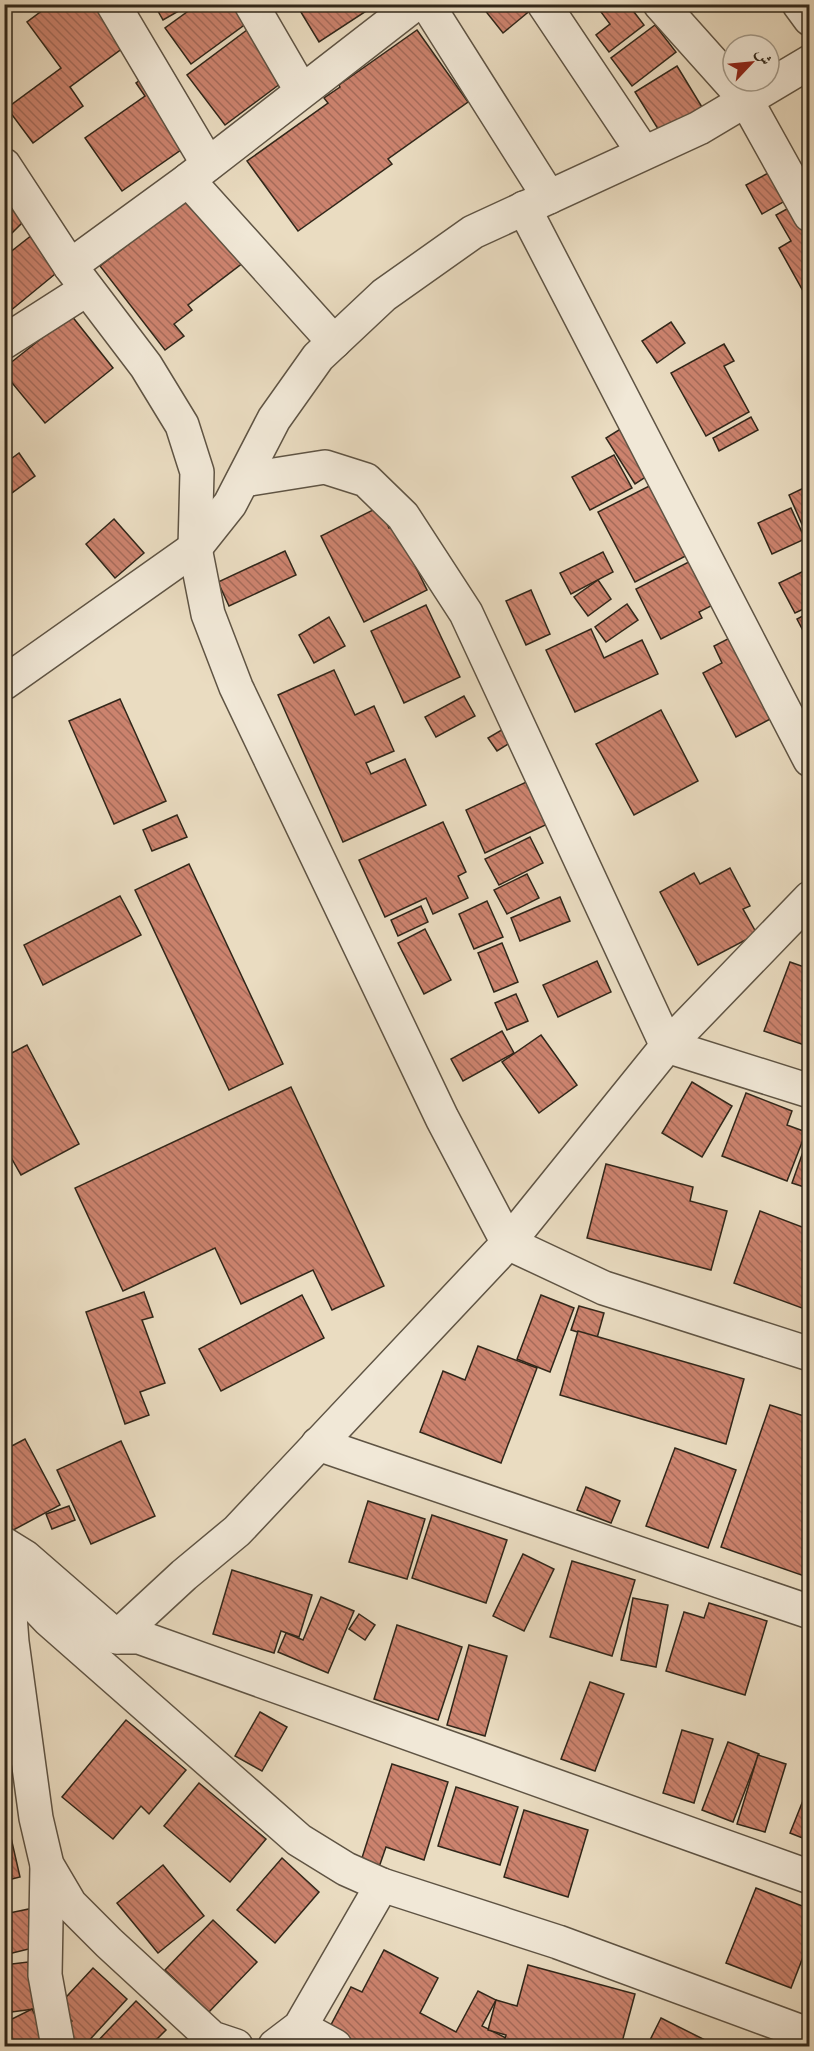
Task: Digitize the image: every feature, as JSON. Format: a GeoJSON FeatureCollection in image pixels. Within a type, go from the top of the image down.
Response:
{"type":"FeatureCollection","features":[{"type":"Feature","properties":{"kind":"street"},"geometry":{"type":"LineString","coordinates":[[113,4],[198,172],[334,342]]}},
{"type":"Feature","properties":{"kind":"street"},"geometry":{"type":"LineString","coordinates":[[251,4],[301,90]]}},
{"type":"Feature","properties":{"kind":"street"},"geometry":{"type":"LineString","coordinates":[[4,342],[198,172],[415,4]]}},
{"type":"Feature","properties":{"kind":"street"},"geometry":{"type":"LineString","coordinates":[[427,4],[537,202],[810,760]]}},
{"type":"Feature","properties":{"kind":"street"},"geometry":{"type":"LineString","coordinates":[[544,4],[643,152]]}},
{"type":"Feature","properties":{"kind":"street"},"geometry":{"type":"LineString","coordinates":[[660,4],[746,100],[810,215]]}},
{"type":"Feature","properties":{"kind":"street"},"geometry":{"type":"LineString","coordinates":[[799,4],[810,19]]}},
{"type":"Feature","properties":{"kind":"street"},"geometry":{"type":"LineString","coordinates":[[4,683],[195,548],[230,504],[274,419],[318,357],[384,295],[473,232],[699,128],[810,62]]}},
{"type":"Feature","properties":{"kind":"street"},"geometry":{"type":"LineString","coordinates":[[4,165],[79,277],[146,366],[182,424],[197,472],[195,548],[208,614],[236,687],[442,1118],[508,1243],[604,1288],[810,1354]]}},
{"type":"Feature","properties":{"kind":"street"},"geometry":{"type":"LineString","coordinates":[[243,480],[325,467],[366,480],[403,516],[466,613],[667,1046],[810,1091]]}},
{"type":"Feature","properties":{"kind":"street"},"geometry":{"type":"LineString","coordinates":[[117,1637],[184,1575],[237,1531],[508,1243],[667,1046],[810,898]]}},
{"type":"Feature","properties":{"kind":"street"},"geometry":{"type":"LineString","coordinates":[[318,1444],[810,1612]]}},
{"type":"Feature","properties":{"kind":"street"},"geometry":{"type":"LineString","coordinates":[[4,1544],[25,1557],[117,1637],[140,1637],[810,1877]]}},
{"type":"Feature","properties":{"kind":"street"},"geometry":{"type":"LineString","coordinates":[[6,1575],[12,1642],[34,1806],[47,1865],[45,1975],[58,2046]]}},
{"type":"Feature","properties":{"kind":"street"},"geometry":{"type":"LineString","coordinates":[[6,1575],[49,1620],[299,1840],[346,1869],[382,1885],[558,1942],[810,2035]]}},
{"type":"Feature","properties":{"kind":"street"},"geometry":{"type":"LineString","coordinates":[[47,1865],[70,1904],[109,1943],[212,2038],[236,2046]]}},
{"type":"Feature","properties":{"kind":"street"},"geometry":{"type":"LineString","coordinates":[[335,2046],[288,2037],[382,1885]]}},
{"type":"Feature","properties":{"kind":"building"},"geometry":{"type":"Polygon","coordinates":[[[51,4],[121,4],[142,34],[70,87],[83,106],[33,143],[7,108],[61,68],[27,22],[51,4]]]}},
{"type":"Feature","properties":{"kind":"building"},"geometry":{"type":"Polygon","coordinates":[[[154,4],[191,4],[163,20],[154,4]]]}},
{"type":"Feature","properties":{"kind":"building"},"geometry":{"type":"Polygon","coordinates":[[[198,4],[234,4],[247,23],[191,64],[165,28],[198,4]]]}},
{"type":"Feature","properties":{"kind":"building"},"geometry":{"type":"Polygon","coordinates":[[[296,4],[377,4],[319,42],[296,4]]]}},
{"type":"Feature","properties":{"kind":"building"},"geometry":{"type":"Polygon","coordinates":[[[480,4],[538,4],[503,33],[480,4]]]}},
{"type":"Feature","properties":{"kind":"building"},"geometry":{"type":"Polygon","coordinates":[[[603,4],[628,4],[644,25],[609,52],[596,35],[610,24],[598,8],[603,4]]]}},
{"type":"Feature","properties":{"kind":"building"},"geometry":{"type":"Polygon","coordinates":[[[655,25],[676,52],[632,86],[611,58],[655,25]]]}},
{"type":"Feature","properties":{"kind":"building"},"geometry":{"type":"Polygon","coordinates":[[[247,30],[288,78],[225,125],[187,75],[247,30]]]}},
{"type":"Feature","properties":{"kind":"building"},"geometry":{"type":"Polygon","coordinates":[[[417,30],[468,102],[388,159],[392,164],[298,231],[247,161],[328,103],[324,98],[340,87],[339,85],[417,30]]]}},
{"type":"Feature","properties":{"kind":"building"},"geometry":{"type":"Polygon","coordinates":[[[677,66],[705,112],[663,137],[635,92],[677,66]]]}},
{"type":"Feature","properties":{"kind":"building"},"geometry":{"type":"Polygon","coordinates":[[[155,70],[201,136],[122,191],[85,138],[145,96],[136,83],[155,70]]]}},
{"type":"Feature","properties":{"kind":"building"},"geometry":{"type":"Polygon","coordinates":[[[785,164],[801,192],[762,214],[746,185],[785,164]]]}},
{"type":"Feature","properties":{"kind":"building"},"geometry":{"type":"Polygon","coordinates":[[[4,191],[30,215],[4,241],[4,191]]]}},
{"type":"Feature","properties":{"kind":"building"},"geometry":{"type":"Polygon","coordinates":[[[196,192],[248,259],[188,305],[192,310],[174,324],[184,336],[165,350],[100,266],[196,192]]]}},
{"type":"Feature","properties":{"kind":"building"},"geometry":{"type":"Polygon","coordinates":[[[810,196],[810,297],[807,298],[779,248],[791,241],[776,215],[810,196]]]}},
{"type":"Feature","properties":{"kind":"building"},"geometry":{"type":"Polygon","coordinates":[[[32,235],[60,270],[4,316],[4,257],[32,235]]]}},
{"type":"Feature","properties":{"kind":"building"},"geometry":{"type":"Polygon","coordinates":[[[71,315],[113,368],[45,423],[4,373],[4,368],[71,315]]]}},
{"type":"Feature","properties":{"kind":"building"},"geometry":{"type":"Polygon","coordinates":[[[671,322],[685,343],[657,363],[642,341],[671,322]]]}},
{"type":"Feature","properties":{"kind":"building"},"geometry":{"type":"Polygon","coordinates":[[[724,344],[734,361],[724,366],[749,412],[706,436],[671,373],[724,344]]]}},
{"type":"Feature","properties":{"kind":"building"},"geometry":{"type":"Polygon","coordinates":[[[643,415],[652,473],[635,484],[606,438],[643,415]]]}},
{"type":"Feature","properties":{"kind":"building"},"geometry":{"type":"Polygon","coordinates":[[[751,417],[758,430],[719,451],[713,438],[751,417]]]}},
{"type":"Feature","properties":{"kind":"building"},"geometry":{"type":"Polygon","coordinates":[[[4,444],[11,454],[4,458],[4,444]]]}},
{"type":"Feature","properties":{"kind":"building"},"geometry":{"type":"Polygon","coordinates":[[[19,453],[35,476],[5,498],[4,464],[19,453]]]}},
{"type":"Feature","properties":{"kind":"building"},"geometry":{"type":"Polygon","coordinates":[[[614,455],[632,488],[590,510],[572,477],[614,455]]]}},
{"type":"Feature","properties":{"kind":"building"},"geometry":{"type":"Polygon","coordinates":[[[677,472],[713,542],[635,582],[598,512],[677,472]]]}},
{"type":"Feature","properties":{"kind":"building"},"geometry":{"type":"Polygon","coordinates":[[[810,485],[810,537],[808,538],[789,495],[810,485]]]}},
{"type":"Feature","properties":{"kind":"building"},"geometry":{"type":"Polygon","coordinates":[[[379,507],[389,528],[395,525],[427,590],[364,622],[321,536],[379,507]]]}},
{"type":"Feature","properties":{"kind":"building"},"geometry":{"type":"Polygon","coordinates":[[[791,508],[805,539],[772,554],[758,523],[791,508]]]}},
{"type":"Feature","properties":{"kind":"building"},"geometry":{"type":"Polygon","coordinates":[[[114,519],[144,553],[115,578],[86,544],[114,519]]]}},
{"type":"Feature","properties":{"kind":"building"},"geometry":{"type":"Polygon","coordinates":[[[714,549],[736,593],[699,612],[702,618],[661,639],[636,589],[714,549]]]}},
{"type":"Feature","properties":{"kind":"building"},"geometry":{"type":"Polygon","coordinates":[[[285,551],[296,575],[229,606],[218,582],[285,551]]]}},
{"type":"Feature","properties":{"kind":"building"},"geometry":{"type":"Polygon","coordinates":[[[603,552],[613,572],[571,594],[560,573],[603,552]]]}},
{"type":"Feature","properties":{"kind":"building"},"geometry":{"type":"Polygon","coordinates":[[[810,568],[810,606],[795,613],[779,583],[810,568]]]}},
{"type":"Feature","properties":{"kind":"building"},"geometry":{"type":"Polygon","coordinates":[[[598,580],[611,599],[588,616],[574,597],[598,580]]]}},
{"type":"Feature","properties":{"kind":"building"},"geometry":{"type":"Polygon","coordinates":[[[531,590],[550,634],[526,645],[506,601],[531,590]]]}},
{"type":"Feature","properties":{"kind":"building"},"geometry":{"type":"Polygon","coordinates":[[[627,604],[638,620],[606,642],[595,627],[627,604]]]}},
{"type":"Feature","properties":{"kind":"building"},"geometry":{"type":"Polygon","coordinates":[[[426,605],[460,677],[404,703],[371,631],[426,605]]]}},
{"type":"Feature","properties":{"kind":"building"},"geometry":{"type":"Polygon","coordinates":[[[810,612],[810,644],[797,619],[810,612]]]}},
{"type":"Feature","properties":{"kind":"building"},"geometry":{"type":"Polygon","coordinates":[[[329,617],[345,646],[314,663],[299,635],[329,617]]]}},
{"type":"Feature","properties":{"kind":"building"},"geometry":{"type":"Polygon","coordinates":[[[753,626],[795,706],[736,737],[703,673],[722,663],[714,646],[753,626]]]}},
{"type":"Feature","properties":{"kind":"building"},"geometry":{"type":"Polygon","coordinates":[[[591,629],[604,658],[642,640],[658,674],[575,712],[546,650],[591,629]]]}},
{"type":"Feature","properties":{"kind":"building"},"geometry":{"type":"Polygon","coordinates":[[[334,670],[355,715],[374,706],[394,751],[366,763],[371,774],[405,759],[426,805],[343,842],[278,695],[334,670]]]}},
{"type":"Feature","properties":{"kind":"building"},"geometry":{"type":"Polygon","coordinates":[[[464,696],[475,716],[436,737],[425,717],[464,696]]]}},
{"type":"Feature","properties":{"kind":"building"},"geometry":{"type":"Polygon","coordinates":[[[120,699],[166,801],[114,824],[69,721],[120,699]]]}},
{"type":"Feature","properties":{"kind":"building"},"geometry":{"type":"Polygon","coordinates":[[[661,710],[698,781],[634,815],[596,744],[661,710]]]}},
{"type":"Feature","properties":{"kind":"building"},"geometry":{"type":"Polygon","coordinates":[[[505,728],[513,741],[497,751],[488,738],[505,728]]]}},
{"type":"Feature","properties":{"kind":"building"},"geometry":{"type":"Polygon","coordinates":[[[548,772],[567,815],[485,853],[466,810],[548,772]]]}},
{"type":"Feature","properties":{"kind":"building"},"geometry":{"type":"Polygon","coordinates":[[[177,815],[187,837],[152,851],[143,830],[177,815]]]}},
{"type":"Feature","properties":{"kind":"building"},"geometry":{"type":"Polygon","coordinates":[[[443,822],[466,872],[458,876],[468,898],[433,914],[426,898],[385,917],[359,860],[443,822]]]}},
{"type":"Feature","properties":{"kind":"building"},"geometry":{"type":"Polygon","coordinates":[[[530,837],[543,863],[499,885],[485,859],[530,837]]]}},
{"type":"Feature","properties":{"kind":"building"},"geometry":{"type":"Polygon","coordinates":[[[189,864],[283,1064],[229,1090],[135,890],[189,864]]]}},
{"type":"Feature","properties":{"kind":"building"},"geometry":{"type":"Polygon","coordinates":[[[730,868],[750,906],[743,909],[757,934],[698,965],[660,892],[694,873],[700,884],[730,868]]]}},
{"type":"Feature","properties":{"kind":"building"},"geometry":{"type":"Polygon","coordinates":[[[527,874],[539,898],[507,914],[494,890],[527,874]]]}},
{"type":"Feature","properties":{"kind":"building"},"geometry":{"type":"Polygon","coordinates":[[[120,896],[141,935],[43,985],[24,945],[120,896]]]}},
{"type":"Feature","properties":{"kind":"building"},"geometry":{"type":"Polygon","coordinates":[[[560,897],[570,921],[520,941],[511,918],[560,897]]]}},
{"type":"Feature","properties":{"kind":"building"},"geometry":{"type":"Polygon","coordinates":[[[487,901],[503,937],[474,949],[459,914],[487,901]]]}},
{"type":"Feature","properties":{"kind":"building"},"geometry":{"type":"Polygon","coordinates":[[[421,906],[428,922],[398,936],[391,920],[421,906]]]}},
{"type":"Feature","properties":{"kind":"building"},"geometry":{"type":"Polygon","coordinates":[[[425,929],[451,980],[424,994],[398,943],[425,929]]]}},
{"type":"Feature","properties":{"kind":"building"},"geometry":{"type":"Polygon","coordinates":[[[502,943],[518,982],[494,992],[478,953],[502,943]]]}},
{"type":"Feature","properties":{"kind":"building"},"geometry":{"type":"Polygon","coordinates":[[[597,961],[611,992],[558,1017],[543,985],[597,961]]]}},
{"type":"Feature","properties":{"kind":"building"},"geometry":{"type":"Polygon","coordinates":[[[790,962],[810,969],[810,1047],[764,1031],[790,962]]]}},
{"type":"Feature","properties":{"kind":"building"},"geometry":{"type":"Polygon","coordinates":[[[516,994],[528,1021],[507,1030],[495,1003],[516,994]]]}},
{"type":"Feature","properties":{"kind":"building"},"geometry":{"type":"Polygon","coordinates":[[[502,1031],[514,1053],[463,1081],[451,1059],[502,1031]]]}},
{"type":"Feature","properties":{"kind":"building"},"geometry":{"type":"Polygon","coordinates":[[[541,1035],[577,1085],[539,1113],[502,1062],[541,1035]]]}},
{"type":"Feature","properties":{"kind":"building"},"geometry":{"type":"Polygon","coordinates":[[[27,1045],[79,1144],[21,1175],[4,1145],[4,1057],[27,1045]]]}},
{"type":"Feature","properties":{"kind":"building"},"geometry":{"type":"Polygon","coordinates":[[[692,1082],[732,1106],[702,1157],[662,1133],[692,1082]]]}},
{"type":"Feature","properties":{"kind":"building"},"geometry":{"type":"Polygon","coordinates":[[[291,1087],[384,1286],[332,1310],[313,1270],[241,1304],[215,1248],[123,1291],[75,1188],[291,1087]]]}},
{"type":"Feature","properties":{"kind":"building"},"geometry":{"type":"Polygon","coordinates":[[[746,1093],[792,1111],[787,1125],[806,1132],[787,1181],[722,1156],[746,1093]]]}},
{"type":"Feature","properties":{"kind":"building"},"geometry":{"type":"Polygon","coordinates":[[[810,1132],[810,1189],[792,1183],[810,1132]]]}},
{"type":"Feature","properties":{"kind":"building"},"geometry":{"type":"Polygon","coordinates":[[[606,1164],[693,1187],[690,1201],[727,1211],[711,1270],[587,1238],[606,1164]]]}},
{"type":"Feature","properties":{"kind":"building"},"geometry":{"type":"Polygon","coordinates":[[[760,1211],[810,1230],[810,1311],[734,1283],[760,1211]]]}},
{"type":"Feature","properties":{"kind":"building"},"geometry":{"type":"Polygon","coordinates":[[[144,1292],[153,1317],[142,1320],[165,1383],[140,1392],[149,1415],[125,1424],[86,1312],[144,1292]]]}},
{"type":"Feature","properties":{"kind":"building"},"geometry":{"type":"Polygon","coordinates":[[[302,1295],[324,1338],[221,1391],[199,1349],[302,1295]]]}},
{"type":"Feature","properties":{"kind":"building"},"geometry":{"type":"Polygon","coordinates":[[[541,1295],[574,1308],[550,1372],[517,1359],[541,1295]]]}},
{"type":"Feature","properties":{"kind":"building"},"geometry":{"type":"Polygon","coordinates":[[[579,1306],[604,1313],[597,1338],[571,1330],[579,1306]]]}},
{"type":"Feature","properties":{"kind":"building"},"geometry":{"type":"Polygon","coordinates":[[[578,1331],[744,1379],[726,1444],[560,1395],[578,1331]]]}},
{"type":"Feature","properties":{"kind":"building"},"geometry":{"type":"Polygon","coordinates":[[[478,1346],[537,1368],[501,1463],[420,1432],[443,1371],[465,1380],[478,1346]]]}},
{"type":"Feature","properties":{"kind":"building"},"geometry":{"type":"Polygon","coordinates":[[[770,1405],[810,1418],[810,1578],[721,1547],[770,1405]]]}},
{"type":"Feature","properties":{"kind":"building"},"geometry":{"type":"Polygon","coordinates":[[[25,1439],[60,1505],[4,1535],[4,1450],[25,1439]]]}},
{"type":"Feature","properties":{"kind":"building"},"geometry":{"type":"Polygon","coordinates":[[[121,1441],[155,1516],[91,1544],[57,1470],[121,1441]]]}},
{"type":"Feature","properties":{"kind":"building"},"geometry":{"type":"Polygon","coordinates":[[[675,1448],[736,1470],[708,1548],[646,1526],[675,1448]]]}},
{"type":"Feature","properties":{"kind":"building"},"geometry":{"type":"Polygon","coordinates":[[[586,1487],[620,1501],[611,1523],[577,1510],[586,1487]]]}},
{"type":"Feature","properties":{"kind":"building"},"geometry":{"type":"Polygon","coordinates":[[[368,1501],[425,1519],[407,1579],[349,1562],[368,1501]]]}},
{"type":"Feature","properties":{"kind":"building"},"geometry":{"type":"Polygon","coordinates":[[[69,1506],[75,1520],[52,1529],[46,1514],[69,1506]]]}},
{"type":"Feature","properties":{"kind":"building"},"geometry":{"type":"Polygon","coordinates":[[[432,1515],[507,1540],[486,1603],[412,1578],[432,1515]]]}},
{"type":"Feature","properties":{"kind":"building"},"geometry":{"type":"Polygon","coordinates":[[[523,1554],[554,1569],[524,1631],[493,1616],[523,1554]]]}},
{"type":"Feature","properties":{"kind":"building"},"geometry":{"type":"Polygon","coordinates":[[[572,1561],[635,1580],[612,1656],[550,1637],[572,1561]]]}},
{"type":"Feature","properties":{"kind":"building"},"geometry":{"type":"Polygon","coordinates":[[[232,1570],[312,1595],[299,1637],[281,1631],[274,1653],[213,1634],[232,1570]]]}},
{"type":"Feature","properties":{"kind":"building"},"geometry":{"type":"Polygon","coordinates":[[[321,1597],[354,1611],[328,1673],[278,1652],[286,1633],[303,1640],[321,1597]]]}},
{"type":"Feature","properties":{"kind":"building"},"geometry":{"type":"Polygon","coordinates":[[[633,1598],[668,1605],[656,1667],[621,1660],[633,1598]]]}},
{"type":"Feature","properties":{"kind":"building"},"geometry":{"type":"Polygon","coordinates":[[[709,1603],[767,1621],[745,1695],[666,1671],[684,1612],[704,1618],[709,1603]]]}},
{"type":"Feature","properties":{"kind":"building"},"geometry":{"type":"Polygon","coordinates":[[[359,1614],[375,1625],[365,1640],[349,1629],[359,1614]]]}},
{"type":"Feature","properties":{"kind":"building"},"geometry":{"type":"Polygon","coordinates":[[[397,1625],[462,1647],[438,1720],[374,1699],[397,1625]]]}},
{"type":"Feature","properties":{"kind":"building"},"geometry":{"type":"Polygon","coordinates":[[[469,1645],[507,1656],[485,1736],[447,1725],[469,1645]]]}},
{"type":"Feature","properties":{"kind":"building"},"geometry":{"type":"Polygon","coordinates":[[[590,1682],[624,1694],[595,1771],[561,1759],[590,1682]]]}},
{"type":"Feature","properties":{"kind":"building"},"geometry":{"type":"Polygon","coordinates":[[[260,1712],[287,1727],[262,1771],[235,1756],[260,1712]]]}},
{"type":"Feature","properties":{"kind":"building"},"geometry":{"type":"Polygon","coordinates":[[[126,1720],[186,1770],[149,1814],[141,1806],[113,1839],[62,1797],[126,1720]]]}},
{"type":"Feature","properties":{"kind":"building"},"geometry":{"type":"Polygon","coordinates":[[[682,1730],[713,1739],[694,1803],[663,1793],[682,1730]]]}},
{"type":"Feature","properties":{"kind":"building"},"geometry":{"type":"Polygon","coordinates":[[[728,1742],[759,1754],[733,1822],[702,1810],[728,1742]]]}},
{"type":"Feature","properties":{"kind":"building"},"geometry":{"type":"Polygon","coordinates":[[[758,1755],[786,1764],[765,1832],[737,1824],[758,1755]]]}},
{"type":"Feature","properties":{"kind":"building"},"geometry":{"type":"Polygon","coordinates":[[[392,1764],[448,1782],[424,1860],[386,1847],[378,1870],[360,1864],[392,1764]]]}},
{"type":"Feature","properties":{"kind":"building"},"geometry":{"type":"Polygon","coordinates":[[[199,1783],[266,1839],[230,1882],[164,1826],[199,1783]]]}},
{"type":"Feature","properties":{"kind":"building"},"geometry":{"type":"Polygon","coordinates":[[[810,1783],[810,1841],[790,1833],[810,1783]]]}},
{"type":"Feature","properties":{"kind":"building"},"geometry":{"type":"Polygon","coordinates":[[[456,1787],[518,1807],[500,1865],[438,1846],[456,1787]]]}},
{"type":"Feature","properties":{"kind":"building"},"geometry":{"type":"Polygon","coordinates":[[[524,1810],[588,1830],[568,1897],[504,1877],[524,1810]]]}},
{"type":"Feature","properties":{"kind":"building"},"geometry":{"type":"Polygon","coordinates":[[[9,1829],[20,1877],[4,1881],[4,1830],[9,1829]]]}},
{"type":"Feature","properties":{"kind":"building"},"geometry":{"type":"Polygon","coordinates":[[[282,1858],[319,1892],[275,1943],[237,1910],[282,1858]]]}},
{"type":"Feature","properties":{"kind":"building"},"geometry":{"type":"Polygon","coordinates":[[[163,1865],[204,1916],[158,1953],[117,1903],[163,1865]]]}},
{"type":"Feature","properties":{"kind":"building"},"geometry":{"type":"Polygon","coordinates":[[[756,1888],[810,1909],[810,1939],[791,1988],[726,1963],[756,1888]]]}},
{"type":"Feature","properties":{"kind":"building"},"geometry":{"type":"Polygon","coordinates":[[[29,1909],[37,1947],[4,1955],[4,1914],[29,1909]]]}},
{"type":"Feature","properties":{"kind":"building"},"geometry":{"type":"Polygon","coordinates":[[[213,1920],[257,1962],[209,2012],[165,1970],[213,1920]]]}},
{"type":"Feature","properties":{"kind":"building"},"geometry":{"type":"Polygon","coordinates":[[[384,1950],[438,1978],[420,2013],[456,2032],[478,1991],[496,2000],[482,2026],[506,2038],[502,2046],[345,2046],[325,2036],[351,1987],[362,1992],[384,1950]]]}},
{"type":"Feature","properties":{"kind":"building"},"geometry":{"type":"Polygon","coordinates":[[[28,1962],[34,2009],[4,2013],[4,1965],[28,1962]]]}},
{"type":"Feature","properties":{"kind":"building"},"geometry":{"type":"Polygon","coordinates":[[[528,1965],[635,1994],[621,2046],[503,2046],[506,2035],[488,2030],[496,2000],[517,2006],[528,1965]]]}},
{"type":"Feature","properties":{"kind":"building"},"geometry":{"type":"Polygon","coordinates":[[[93,1968],[127,1999],[84,2046],[73,2046],[60,2034],[72,2021],[57,2007],[93,1968]]]}},
{"type":"Feature","properties":{"kind":"building"},"geometry":{"type":"Polygon","coordinates":[[[136,2001],[166,2030],[150,2046],[93,2046],[136,2001]]]}},
{"type":"Feature","properties":{"kind":"building"},"geometry":{"type":"Polygon","coordinates":[[[32,2009],[51,2046],[4,2046],[4,2023],[32,2009]]]}},
{"type":"Feature","properties":{"kind":"building"},"geometry":{"type":"Polygon","coordinates":[[[661,2018],[717,2046],[647,2046],[661,2018]]]}}]}
